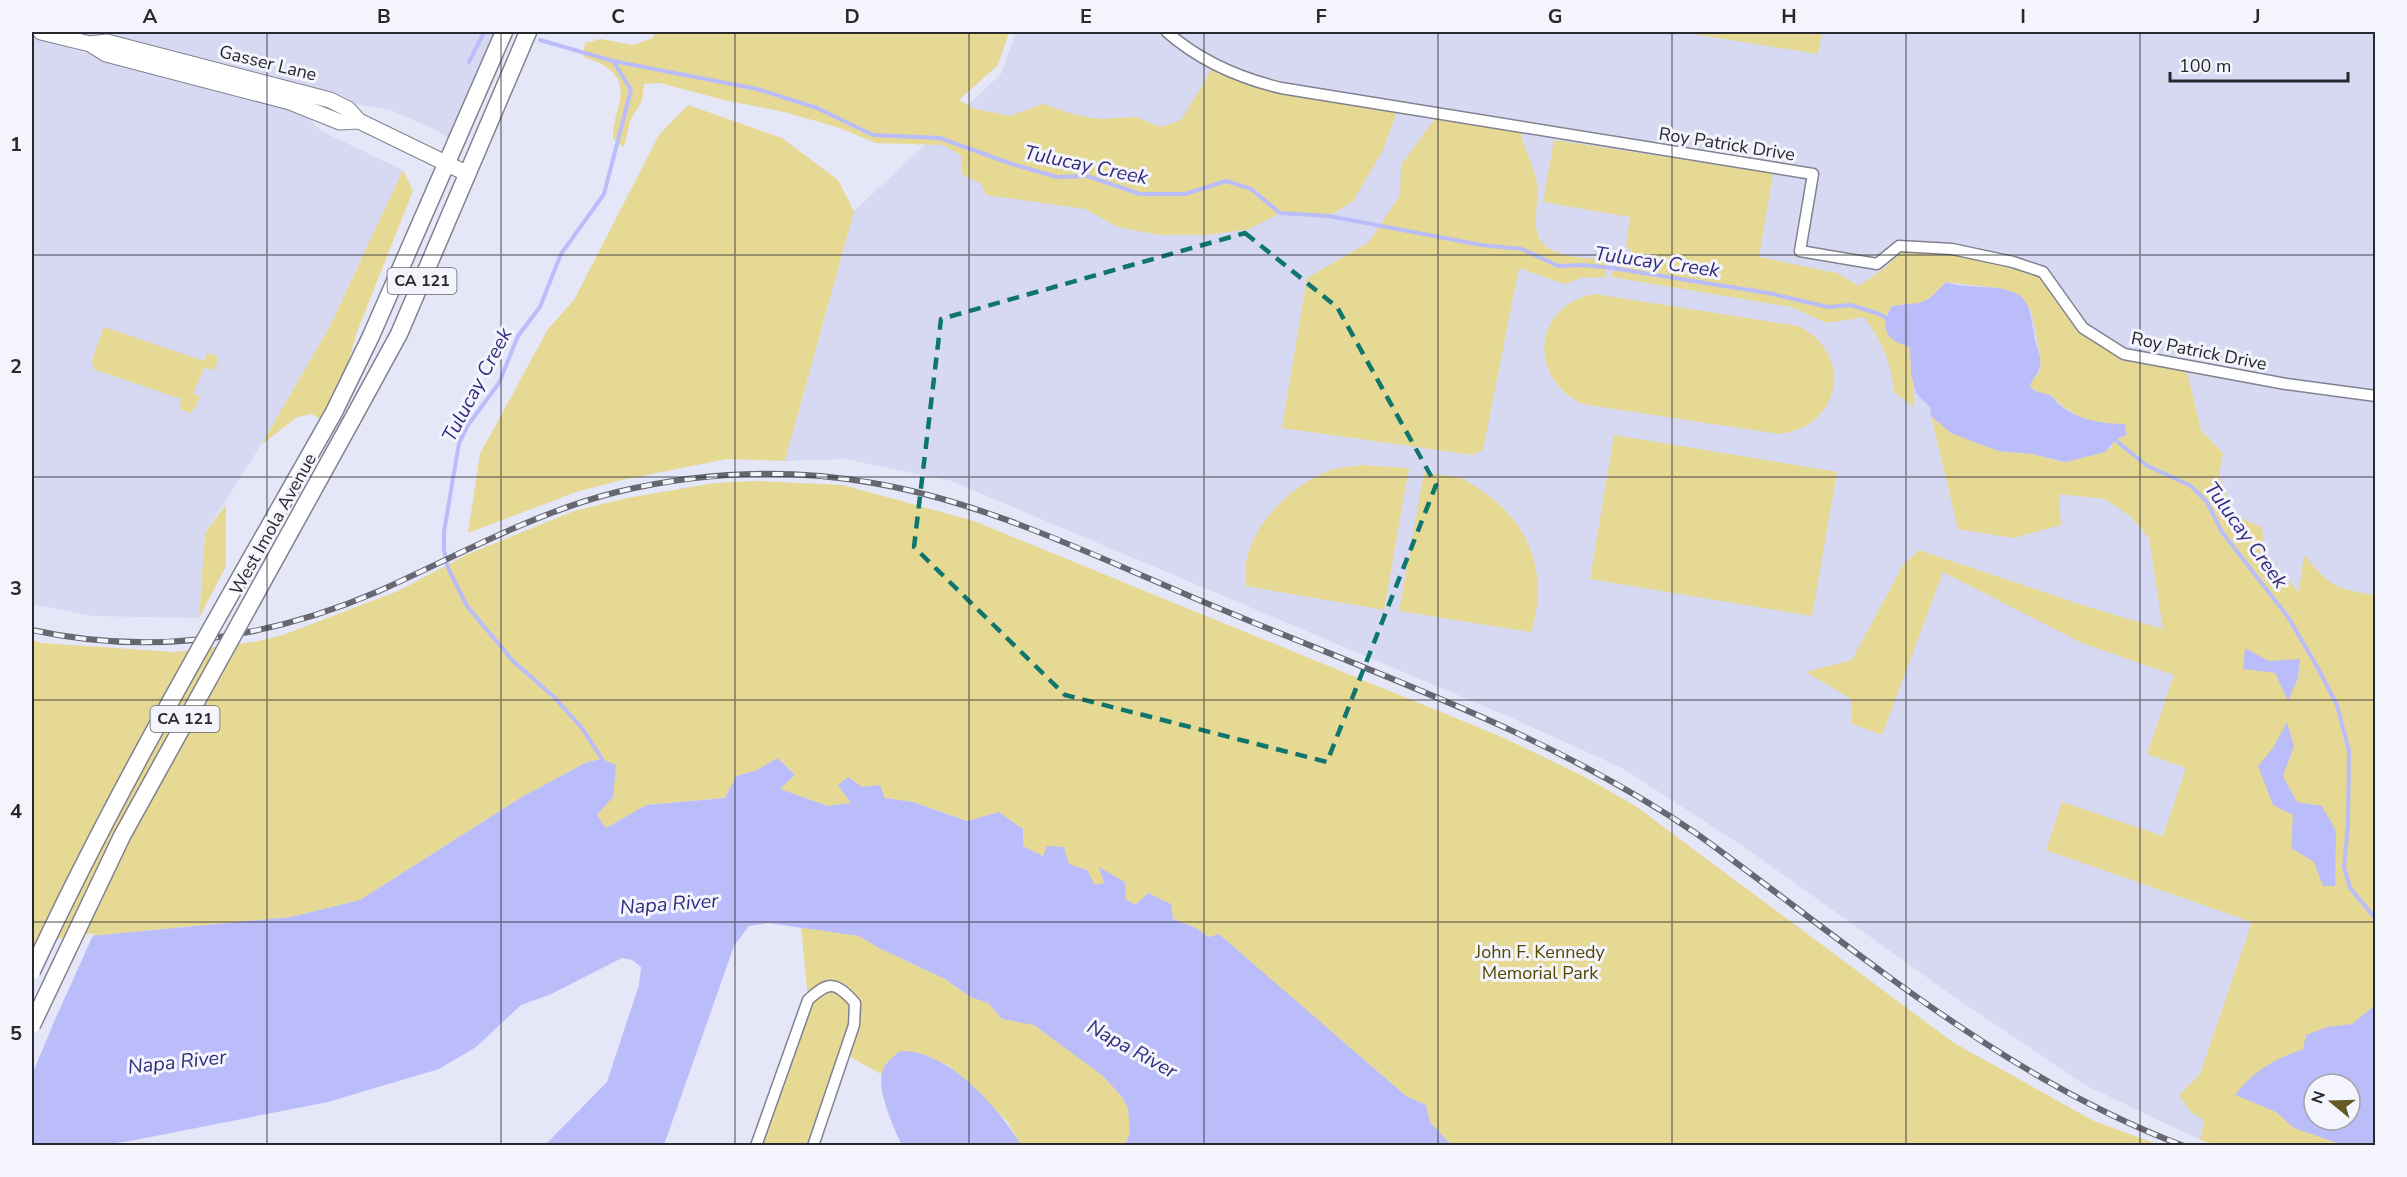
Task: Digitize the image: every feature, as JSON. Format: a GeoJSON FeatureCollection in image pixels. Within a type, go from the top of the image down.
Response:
{"type":"FeatureCollection","features":[{"type":"Feature","properties":{"kind":"main road","name":"West Imola Avenue"},"geometry":{"type":"LineString","coordinates":[[32,971],[102,826],[150,736],[334,412],[371,336],[504,32]]}},
{"type":"Feature","properties":{"kind":"main road","name":"West Imola Avenue"},"geometry":{"type":"LineString","coordinates":[[32,1025],[122,836],[399,334],[528,32]]}},
{"type":"Feature","properties":{"kind":"street","name":"Gasser Lane"},"geometry":{"type":"LineString","coordinates":[[41,32],[90,44],[107,42],[303,91],[348,109],[358,121],[468,174]]}},
{"type":"Feature","properties":{"kind":"street","name":"Roy Patrick Drive"},"geometry":{"type":"LineString","coordinates":[[1167,32],[1215,64],[1259,82],[1281,88],[1813,174],[1800,251],[1877,264],[1894,248],[1908,246],[1952,249],[2013,262],[2043,272],[2083,328],[2124,354],[2286,384],[2376,396]]}},
{"type":"Feature","properties":{"kind":"street"},"geometry":{"type":"LineString","coordinates":[[756,1146],[808,1000],[824,986],[833,986],[843,990],[855,1003],[854,1025],[813,1146]]}},
{"type":"Feature","properties":{"kind":"highlighted area"},"geometry":{"type":"Polygon","coordinates":[[[1245,233],[1337,307],[1436,485],[1327,762],[1065,695],[914,547],[941,319],[1245,233]]]}},
{"type":"Feature","properties":{"kind":"shaded area"},"geometry":{"type":"Polygon","coordinates":[[[78,32],[504,32],[455,143],[436,130],[390,110],[330,100],[78,32]]]}},
{"type":"Feature","properties":{"kind":"shaded area"},"geometry":{"type":"Polygon","coordinates":[[[1016,32],[2375,32],[2375,984],[2200,1140],[2085,1085],[1953,996],[1747,849],[1622,768],[1512,718],[951,481],[845,459],[785,461],[854,211],[1001,74],[1016,32]]]}},
{"type":"Feature","properties":{"kind":"shaded area"},"geometry":{"type":"Polygon","coordinates":[[[32,36],[84,53],[106,54],[290,102],[323,132],[403,170],[331,324],[261,445],[205,533],[199,618],[92,616],[32,604],[32,36]]]}},
{"type":"Feature","properties":{"kind":"green space"},"geometry":{"type":"Polygon","coordinates":[[[654,32],[1009,32],[998,65],[959,100],[975,109],[1010,116],[1043,104],[1098,119],[1136,117],[1161,127],[1181,120],[1215,64],[1259,82],[1399,107],[1383,150],[1353,201],[1329,216],[1280,213],[1249,229],[1208,235],[1160,235],[1118,227],[1085,209],[987,195],[980,183],[961,174],[962,156],[943,145],[876,143],[837,127],[784,112],[724,100],[660,83],[644,84],[642,101],[630,121],[624,147],[613,139],[621,91],[619,82],[605,66],[583,56],[585,43],[601,39],[632,45],[653,38],[654,32]]]}},
{"type":"Feature","properties":{"kind":"green space"},"geometry":{"type":"Polygon","coordinates":[[[1681,32],[1822,32],[1818,54],[1681,32]]]}},
{"type":"Feature","properties":{"kind":"green space"},"geometry":{"type":"Polygon","coordinates":[[[688,105],[782,138],[838,180],[854,211],[785,461],[727,459],[622,480],[576,492],[468,533],[480,454],[548,329],[574,300],[659,135],[688,105]]]}},
{"type":"Feature","properties":{"kind":"green space"},"geometry":{"type":"Polygon","coordinates":[[[1439,113],[1520,127],[1537,184],[1536,225],[1539,236],[1553,251],[1575,257],[1607,260],[1605,277],[1581,278],[1564,284],[1519,268],[1483,450],[1473,455],[1282,428],[1307,278],[1369,242],[1400,195],[1401,165],[1439,113]]]}},
{"type":"Feature","properties":{"kind":"green space"},"geometry":{"type":"Polygon","coordinates":[[[1554,140],[1773,173],[1759,257],[1837,273],[1859,286],[1887,266],[1899,252],[1918,247],[2043,272],[2074,317],[2110,346],[2186,367],[2201,430],[2223,453],[2219,475],[2235,516],[2262,527],[2265,556],[2299,592],[2304,555],[2334,584],[2350,591],[2375,595],[2375,1145],[2218,1146],[2200,1140],[2204,1120],[2191,1112],[2179,1095],[2200,1074],[2252,922],[2046,850],[2062,802],[2163,836],[2186,768],[2147,754],[2174,675],[2082,643],[1943,572],[1882,735],[1852,724],[1851,699],[1806,672],[1852,660],[1903,565],[1919,550],[2085,606],[2163,629],[2149,538],[2130,516],[2105,499],[2059,494],[2061,525],[2013,538],[1958,529],[1931,416],[1951,433],[1999,451],[2032,454],[2063,462],[2111,448],[2120,424],[2102,424],[2082,418],[2051,395],[2041,394],[2030,386],[2041,366],[2031,310],[1998,288],[1946,282],[1929,299],[1919,303],[1892,306],[1886,315],[1904,338],[1910,350],[1914,387],[1913,407],[1894,392],[1885,352],[1864,317],[1827,323],[1791,307],[1611,277],[1616,262],[1630,264],[1632,252],[1626,246],[1630,217],[1543,202],[1554,140]]]}},
{"type":"Feature","properties":{"kind":"green space"},"geometry":{"type":"Polygon","coordinates":[[[403,170],[413,191],[357,332],[334,412],[328,424],[312,414],[297,417],[261,445],[331,324],[403,170]]]}},
{"type":"Feature","properties":{"kind":"green space"},"geometry":{"type":"Polygon","coordinates":[[[1595,294],[1798,326],[1816,338],[1828,353],[1833,370],[1833,388],[1827,404],[1816,418],[1800,429],[1779,434],[1582,404],[1564,392],[1552,377],[1546,360],[1545,343],[1549,327],[1559,312],[1574,301],[1595,294]]]}},
{"type":"Feature","properties":{"kind":"green space"},"geometry":{"type":"Polygon","coordinates":[[[104,327],[204,361],[207,353],[217,356],[218,362],[214,371],[205,367],[193,393],[200,397],[194,410],[190,413],[180,409],[181,399],[93,369],[94,364],[91,363],[104,327]]]}},
{"type":"Feature","properties":{"kind":"green space"},"geometry":{"type":"Polygon","coordinates":[[[1614,435],[1837,472],[1812,616],[1590,579],[1614,435]]]}},
{"type":"Feature","properties":{"kind":"green space"},"geometry":{"type":"Polygon","coordinates":[[[1362,465],[1409,468],[1384,610],[1246,586],[1245,568],[1249,550],[1267,517],[1280,503],[1310,480],[1326,472],[1362,465]]]}},
{"type":"Feature","properties":{"kind":"green space"},"geometry":{"type":"Polygon","coordinates":[[[1424,473],[1468,481],[1501,506],[1525,537],[1532,554],[1538,592],[1531,632],[1399,611],[1424,473]]]}},
{"type":"Feature","properties":{"kind":"green space","name":"John F. Kennedy Memorial Park"},"geometry":{"type":"Polygon","coordinates":[[[756,481],[843,485],[974,521],[1502,737],[1581,775],[1634,805],[1954,1043],[2094,1121],[2160,1145],[1451,1145],[1430,1122],[1426,1105],[1406,1096],[1340,1039],[1209,937],[1196,928],[1173,919],[1148,893],[1135,905],[1126,899],[1100,867],[1104,883],[1094,886],[1087,870],[1043,856],[1022,846],[999,812],[968,821],[913,802],[885,798],[862,787],[838,785],[852,803],[828,806],[779,789],[795,775],[778,758],[755,771],[736,776],[725,798],[646,805],[606,828],[597,815],[613,797],[602,759],[587,762],[520,798],[360,900],[291,917],[100,935],[32,945],[32,640],[42,643],[175,652],[254,642],[283,635],[398,591],[468,554],[574,511],[627,498],[714,483],[756,481]]]}},
{"type":"Feature","properties":{"kind":"green space"},"geometry":{"type":"Polygon","coordinates":[[[226,504],[226,566],[199,618],[205,533],[226,504]]]}},
{"type":"Feature","properties":{"kind":"green space"},"geometry":{"type":"Polygon","coordinates":[[[801,926],[859,936],[945,979],[970,997],[988,1003],[1002,1019],[1034,1024],[1103,1076],[1122,1097],[1128,1107],[1130,1133],[1125,1145],[1021,1145],[1007,1121],[949,1066],[925,1055],[887,1062],[881,1074],[845,1054],[813,1145],[756,1146],[808,1000],[801,926]]]}},
{"type":"Feature","properties":{"kind":"water"},"geometry":{"type":"Polygon","coordinates":[[[1946,282],[2008,290],[2023,299],[2030,312],[2040,359],[2039,369],[2030,386],[2035,391],[2051,396],[2075,415],[2100,422],[2125,424],[2127,435],[2116,439],[2105,452],[2066,462],[2032,454],[1999,451],[1951,433],[1931,416],[1930,407],[1916,393],[1911,373],[1910,347],[1890,337],[1886,327],[1892,306],[1919,303],[1929,299],[1946,282]]]}},
{"type":"Feature","properties":{"kind":"water"},"geometry":{"type":"Polygon","coordinates":[[[2245,648],[2269,661],[2300,659],[2298,678],[2288,701],[2275,673],[2243,669],[2245,648]]]}},
{"type":"Feature","properties":{"kind":"water"},"geometry":{"type":"Polygon","coordinates":[[[2287,722],[2294,746],[2283,776],[2297,802],[2322,806],[2336,831],[2335,886],[2323,886],[2314,862],[2291,848],[2293,815],[2273,805],[2258,766],[2273,748],[2287,722]]]}},
{"type":"Feature","properties":{"kind":"water","name":"Napa River"},"geometry":{"type":"Polygon","coordinates":[[[778,758],[795,775],[780,789],[828,806],[851,803],[838,785],[848,777],[862,787],[880,785],[885,798],[913,802],[967,821],[999,812],[1023,829],[1023,846],[1043,856],[1047,846],[1064,847],[1069,864],[1087,870],[1095,885],[1104,883],[1099,867],[1125,882],[1126,899],[1135,905],[1148,893],[1171,904],[1173,919],[1196,928],[1209,937],[1219,934],[1406,1096],[1426,1105],[1430,1122],[1451,1145],[1125,1145],[1130,1133],[1128,1108],[1122,1097],[1103,1076],[1034,1025],[1002,1019],[988,1003],[970,997],[945,979],[859,936],[768,923],[749,926],[734,946],[664,1145],[545,1145],[607,1082],[639,985],[641,967],[632,960],[622,958],[549,995],[521,1005],[476,1047],[439,1069],[328,1102],[130,1141],[93,1146],[32,1145],[32,945],[100,935],[291,917],[360,900],[520,798],[587,762],[602,759],[616,765],[613,797],[597,815],[606,828],[646,805],[725,798],[736,776],[755,771],[778,758]]]}},
{"type":"Feature","properties":{"kind":"water"},"geometry":{"type":"Polygon","coordinates":[[[2375,1005],[2375,1145],[2343,1145],[2306,1132],[2362,1132],[2362,1072],[2302,1072],[2302,1131],[2294,1128],[2276,1112],[2235,1095],[2249,1079],[2265,1067],[2303,1049],[2306,1035],[2327,1027],[2352,1024],[2375,1005]]]}},
{"type":"Feature","properties":{"kind":"water"},"geometry":{"type":"Polygon","coordinates":[[[900,1051],[918,1053],[936,1060],[970,1083],[999,1114],[1021,1145],[902,1145],[887,1110],[881,1081],[885,1066],[900,1051]]]}},
{"type":"Feature","properties":{"kind":"pier"},"geometry":{"type":"Polygon","coordinates":[[[94,933],[32,1075],[32,948],[35,942],[94,933]]]}},
{"type":"Feature","properties":{"kind":"waterway","name":"Tulucay Creek"},"geometry":{"type":"LineString","coordinates":[[469,62],[484,32]]}},
{"type":"Feature","properties":{"kind":"waterway","name":"Tulucay Creek"},"geometry":{"type":"LineString","coordinates":[[540,40],[613,61],[631,90],[604,194],[561,254],[540,307],[518,336],[499,383],[468,425],[459,443],[444,532],[444,550],[448,568],[467,606],[513,661],[553,696],[582,728],[602,759],[600,763]]}},
{"type":"Feature","properties":{"kind":"waterway","name":"Tulucay Creek"},"geometry":{"type":"LineString","coordinates":[[613,61],[757,89],[817,108],[873,135],[940,138],[1012,164],[1057,177],[1087,176],[1140,194],[1185,194],[1226,181],[1251,189],[1280,213],[1329,216],[1481,245],[1522,249],[1558,266],[1582,265],[1612,268],[1768,293],[1828,307],[1851,305],[1890,320]]}},
{"type":"Feature","properties":{"kind":"waterway","name":"Tulucay Creek"},"geometry":{"type":"LineString","coordinates":[[2113,438],[2146,465],[2191,486],[2207,502],[2222,532],[2288,617],[2319,670],[2337,705],[2349,751],[2348,825],[2344,867],[2350,888],[2376,919]]}},
{"type":"Feature","properties":{"kind":"railway"},"geometry":{"type":"LineString","coordinates":[[32,630],[76,638],[120,642],[164,642],[252,631],[337,608],[555,511],[617,492],[680,480],[744,474],[809,475],[841,478],[918,492],[1007,520],[1051,537],[1405,684],[1526,737],[1642,799],[1697,834],[1871,964],[1991,1047],[2117,1118],[2184,1146]]}}]}
